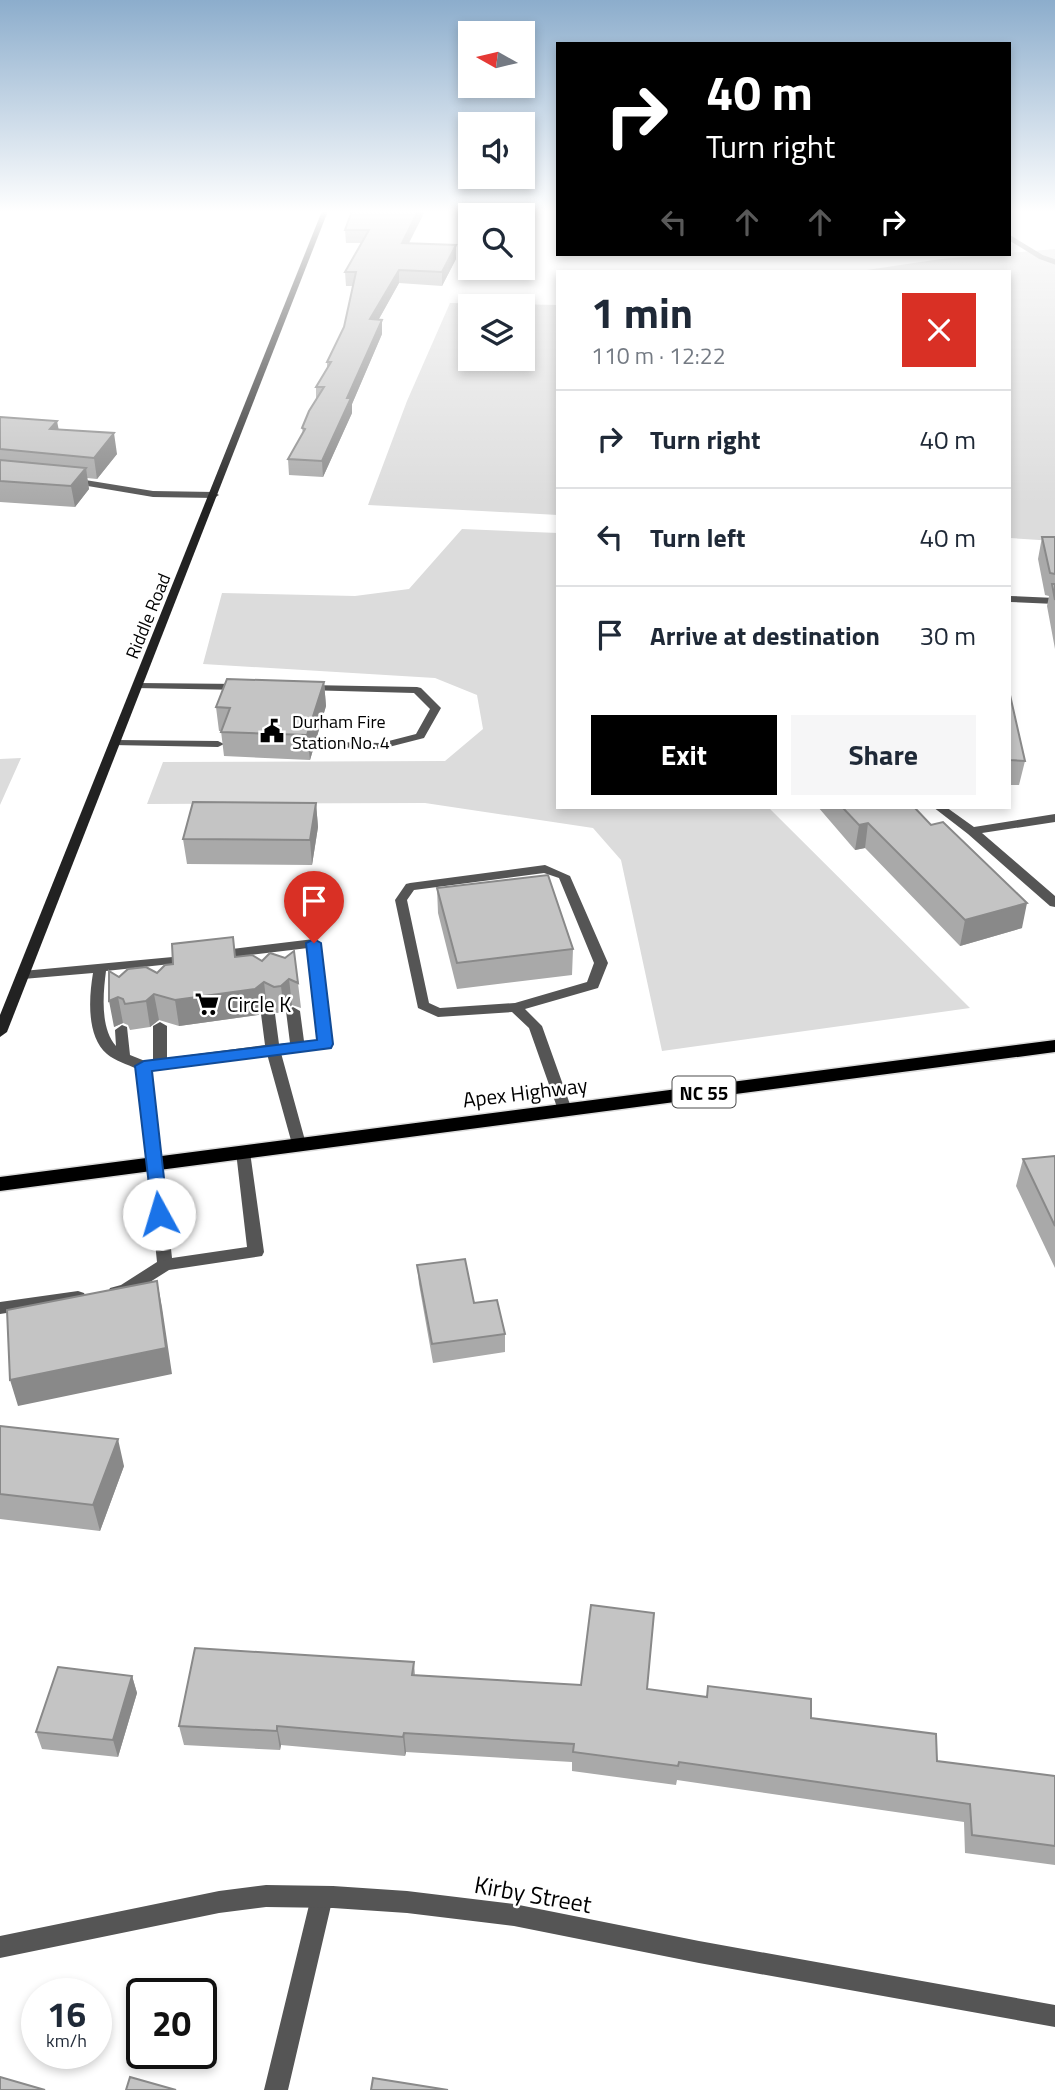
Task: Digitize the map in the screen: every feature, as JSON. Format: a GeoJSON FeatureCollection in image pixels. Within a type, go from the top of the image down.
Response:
{"type":"FeatureCollection","features":[{"type":"Feature","properties":{"kind":"main road","name":"Riddle Road"},"geometry":{"type":"LineString","coordinates":[[0,1032],[288,309]]}},
{"type":"Feature","properties":{"kind":"main road","name":"Apex Highway"},"geometry":{"type":"LineString","coordinates":[[0,1184],[1055,1046]]}},
{"type":"Feature","properties":{"kind":"street"},"geometry":{"type":"LineString","coordinates":[[67,480],[153,494],[214,495]]}},
{"type":"Feature","properties":{"kind":"street"},"geometry":{"type":"LineString","coordinates":[[1011,599],[1055,601]]}},
{"type":"Feature","properties":{"kind":"street"},"geometry":{"type":"LineString","coordinates":[[139,685],[250,687]]}},
{"type":"Feature","properties":{"kind":"street"},"geometry":{"type":"LineString","coordinates":[[292,688],[417,690],[436,708],[421,736],[382,746],[332,744]]}},
{"type":"Feature","properties":{"kind":"street"},"geometry":{"type":"LineString","coordinates":[[116,743],[218,744]]}},
{"type":"Feature","properties":{"kind":"street"},"geometry":{"type":"LineString","coordinates":[[942,809],[972,831],[1055,904]]}},
{"type":"Feature","properties":{"kind":"street"},"geometry":{"type":"LineString","coordinates":[[972,831],[1055,818]]}},
{"type":"Feature","properties":{"kind":"street"},"geometry":{"type":"LineString","coordinates":[[514,1007],[593,985],[601,963],[564,876],[545,869],[410,887],[401,900],[423,1005],[438,1013],[514,1007],[535,1026],[565,1110]]}},
{"type":"Feature","properties":{"kind":"street"},"geometry":{"type":"LineString","coordinates":[[23,975],[100,968],[122,970],[161,966],[285,952],[314,943],[325,1044],[144,1066],[111,1051],[102,1039],[97,984],[100,968]]}},
{"type":"Feature","properties":{"kind":"street"},"geometry":{"type":"LineString","coordinates":[[293,1011],[298,1046]]}},
{"type":"Feature","properties":{"kind":"street"},"geometry":{"type":"LineString","coordinates":[[268,1014],[273,1049],[299,1144]]}},
{"type":"Feature","properties":{"kind":"street"},"geometry":{"type":"LineString","coordinates":[[160,1026],[160,1064]]}},
{"type":"Feature","properties":{"kind":"street"},"geometry":{"type":"LineString","coordinates":[[122,1030],[123,1056]]}},
{"type":"Feature","properties":{"kind":"street"},"geometry":{"type":"LineString","coordinates":[[144,1066],[165,1265]]}},
{"type":"Feature","properties":{"kind":"street"},"geometry":{"type":"LineString","coordinates":[[0,1308],[124,1290],[165,1265],[256,1252],[243,1152]]}},
{"type":"Feature","properties":{"kind":"street","name":"Kirby Street"},"geometry":{"type":"LineString","coordinates":[[0,1947],[219,1902],[266,1896],[407,1902],[513,1914],[699,1952],[1055,2016]]}},
{"type":"Feature","properties":{"kind":"street"},"geometry":{"type":"LineString","coordinates":[[276,2090],[322,1897]]}},
{"type":"Feature","properties":{"kind":"shaded area"},"geometry":{"type":"Polygon","coordinates":[[[448,309],[458,309],[458,371],[535,371],[535,309],[556,309],[556,515],[368,505],[407,401],[448,309]]]}},
{"type":"Feature","properties":{"kind":"shaded area"},"geometry":{"type":"Polygon","coordinates":[[[1011,309],[1055,309],[1055,541],[1011,538],[1011,309]]]}},
{"type":"Feature","properties":{"kind":"shaded area"},"geometry":{"type":"Polygon","coordinates":[[[462,529],[556,533],[556,809],[770,809],[970,1008],[662,1051],[621,860],[593,828],[425,803],[147,804],[163,762],[445,761],[483,729],[477,695],[435,678],[203,664],[222,593],[355,596],[409,589],[462,529]]]}},
{"type":"Feature","properties":{"kind":"shaded area"},"geometry":{"type":"Polygon","coordinates":[[[21,758],[0,805],[0,759],[21,758]]]}},
{"type":"Feature","properties":{"kind":"building"},"geometry":{"type":"Polygon","coordinates":[[[348,309],[376,309],[370,319],[382,320],[322,461],[288,459],[305,429],[302,428],[309,411],[324,387],[316,387],[331,362],[327,362],[344,327],[348,309]]]}},
{"type":"Feature","properties":{"kind":"building"},"geometry":{"type":"Polygon","coordinates":[[[0,417],[57,421],[50,429],[114,433],[94,458],[0,449],[0,417]]]}},
{"type":"Feature","properties":{"kind":"building"},"geometry":{"type":"Polygon","coordinates":[[[0,460],[86,468],[71,486],[0,481],[0,460]]]}},
{"type":"Feature","properties":{"kind":"building"},"geometry":{"type":"Polygon","coordinates":[[[1042,537],[1055,537],[1055,574],[1050,573],[1042,537]]]}},
{"type":"Feature","properties":{"kind":"building"},"geometry":{"type":"Polygon","coordinates":[[[227,679],[324,682],[307,735],[221,732],[230,708],[216,707],[227,679]]]}},
{"type":"Feature","properties":{"kind":"building"},"geometry":{"type":"Polygon","coordinates":[[[1011,699],[1025,761],[1011,760],[1011,699]]]}},
{"type":"Feature","properties":{"kind":"building"},"geometry":{"type":"Polygon","coordinates":[[[193,802],[316,803],[310,840],[183,839],[193,802]]]}},
{"type":"Feature","properties":{"kind":"building"},"geometry":{"type":"Polygon","coordinates":[[[844,809],[916,809],[931,825],[943,822],[1027,903],[965,920],[868,823],[859,825],[844,809]]]}},
{"type":"Feature","properties":{"kind":"building"},"geometry":{"type":"Polygon","coordinates":[[[548,875],[573,949],[457,963],[437,888],[548,875]]]}},
{"type":"Feature","properties":{"kind":"building"},"geometry":{"type":"Polygon","coordinates":[[[233,937],[235,957],[252,955],[262,961],[270,953],[285,958],[294,951],[298,983],[289,979],[281,986],[274,987],[264,982],[255,989],[175,1000],[154,994],[146,1001],[125,1004],[123,999],[118,997],[109,1001],[109,971],[119,977],[128,969],[146,967],[157,973],[165,965],[173,964],[172,944],[233,937]]]}},
{"type":"Feature","properties":{"kind":"building"},"geometry":{"type":"Polygon","coordinates":[[[1055,1156],[1055,1226],[1023,1159],[1055,1156]]]}},
{"type":"Feature","properties":{"kind":"building"},"geometry":{"type":"Polygon","coordinates":[[[465,1259],[474,1303],[497,1300],[505,1334],[432,1344],[417,1265],[465,1259]]]}},
{"type":"Feature","properties":{"kind":"building"},"geometry":{"type":"Polygon","coordinates":[[[157,1281],[166,1348],[10,1380],[7,1310],[157,1281]]]}},
{"type":"Feature","properties":{"kind":"building"},"geometry":{"type":"Polygon","coordinates":[[[0,1426],[118,1439],[93,1505],[0,1494],[0,1426]]]}},
{"type":"Feature","properties":{"kind":"building"},"geometry":{"type":"Polygon","coordinates":[[[591,1605],[654,1613],[647,1689],[707,1697],[708,1686],[811,1699],[811,1718],[936,1734],[937,1761],[1055,1776],[1055,1846],[972,1835],[970,1804],[679,1762],[678,1766],[573,1752],[574,1744],[404,1733],[403,1737],[277,1726],[277,1731],[179,1726],[195,1648],[414,1662],[412,1675],[581,1685],[591,1605]]]}},
{"type":"Feature","properties":{"kind":"building"},"geometry":{"type":"Polygon","coordinates":[[[58,1667],[132,1676],[113,1740],[36,1732],[58,1667]]]}},
{"type":"Feature","properties":{"kind":"building"},"geometry":{"type":"Polygon","coordinates":[[[0,2077],[45,2090],[0,2090],[0,2077]]]}},
{"type":"Feature","properties":{"kind":"building"},"geometry":{"type":"Polygon","coordinates":[[[130,2077],[176,2090],[126,2090],[130,2077]]]}},
{"type":"Feature","properties":{"kind":"building"},"geometry":{"type":"Polygon","coordinates":[[[373,2078],[448,2090],[371,2090],[373,2078]]]}},
{"type":"Feature","properties":{"kind":"place","name":"Durham Fire Station No. 4"},"geometry":{"type":"Point","coordinates":[272,731]}},
{"type":"Feature","properties":{"kind":"place","name":"Circle K"},"geometry":{"type":"Point","coordinates":[207,1004]}},
{"type":"Feature","properties":{"kind":"route"},"geometry":{"type":"LineString","coordinates":[[159,1214],[144,1066],[325,1044],[314,943]]}}]}
